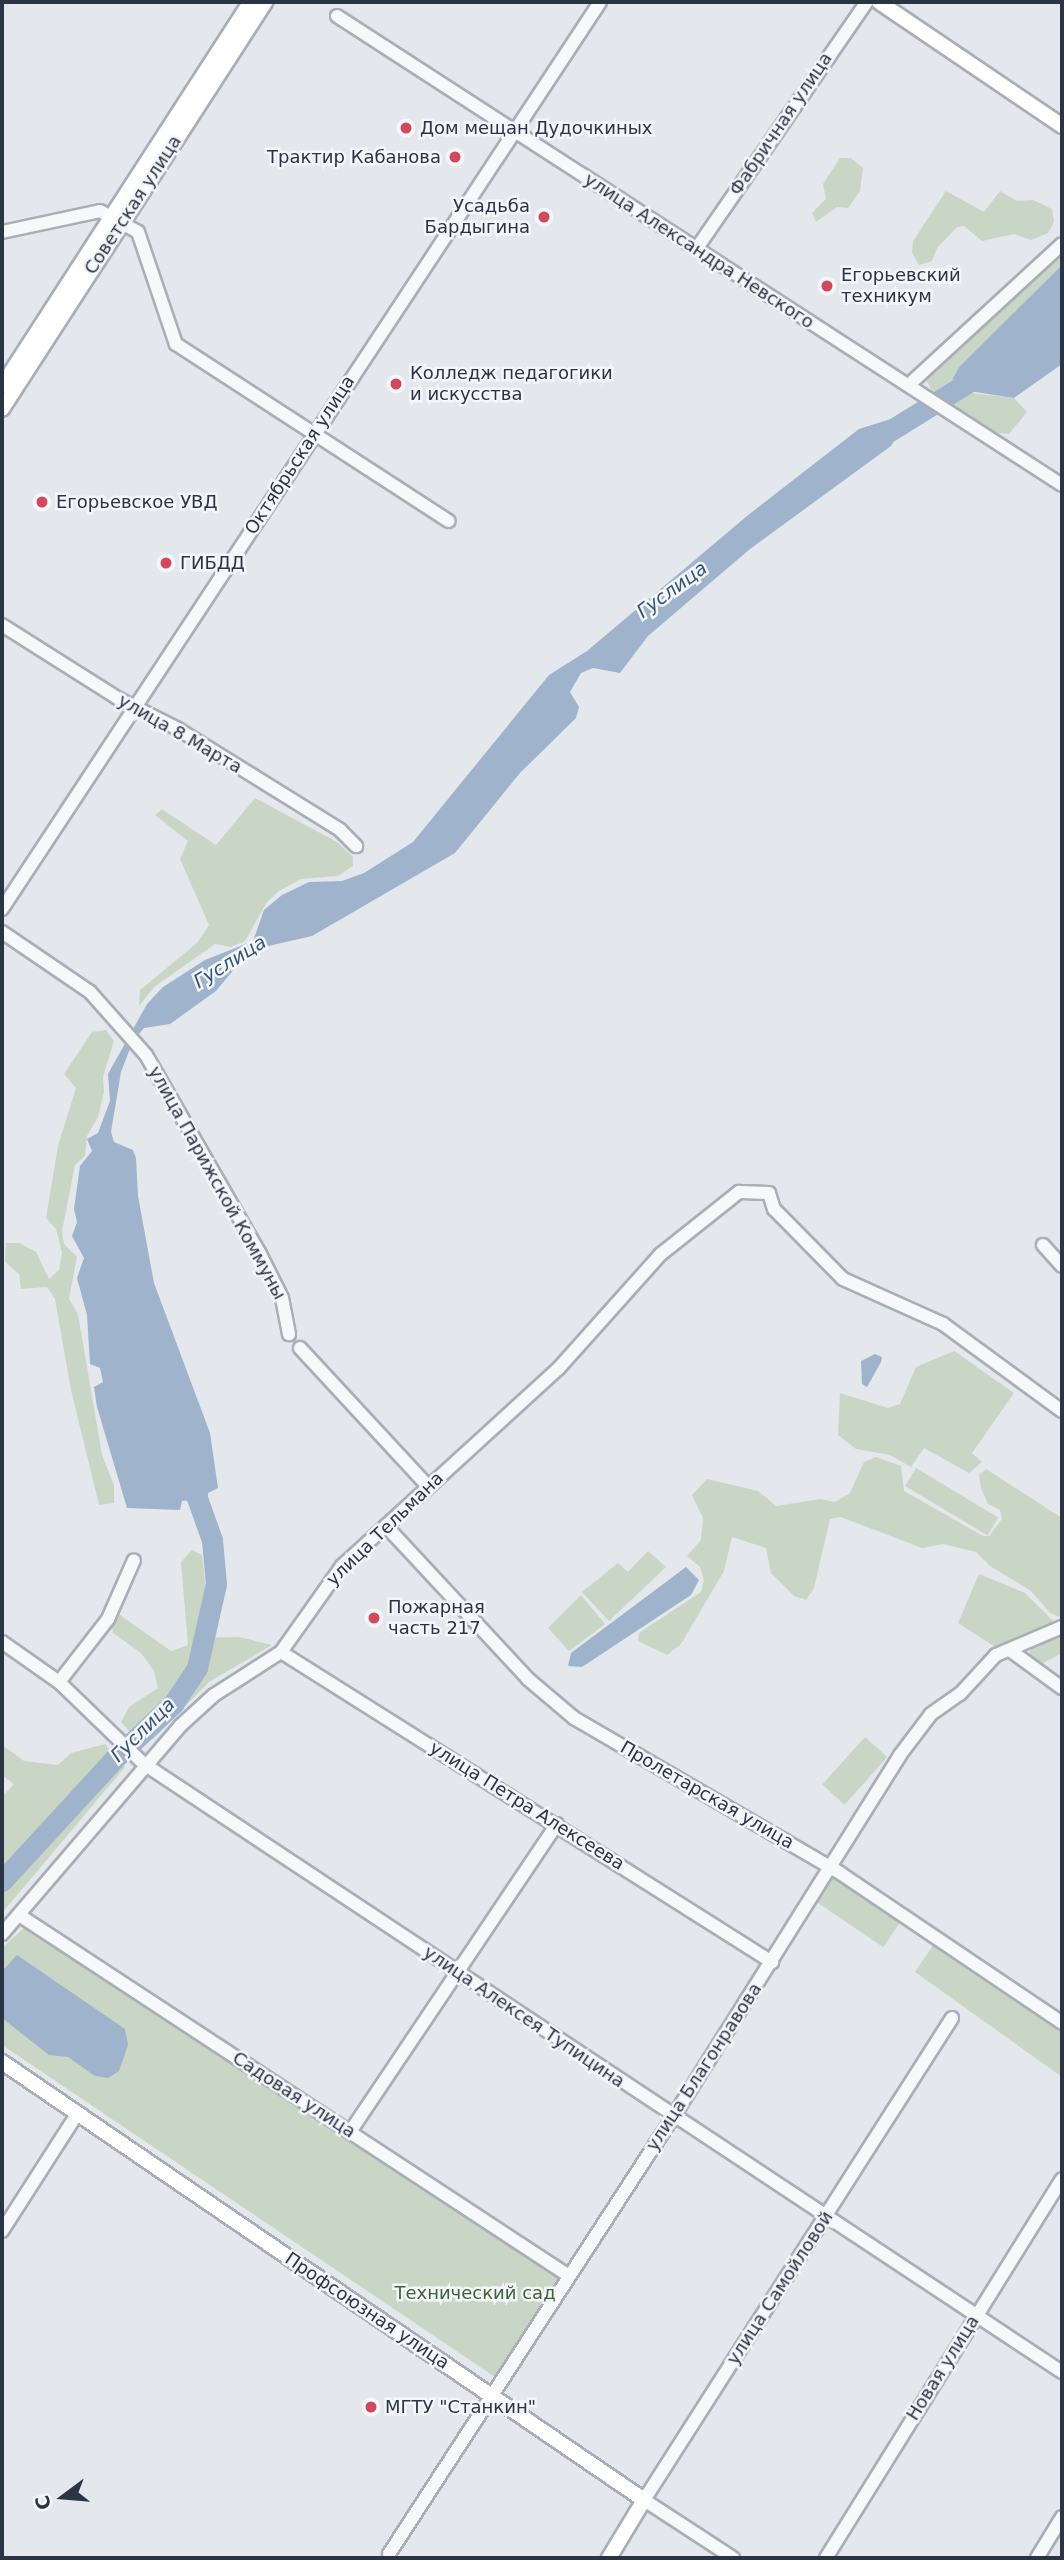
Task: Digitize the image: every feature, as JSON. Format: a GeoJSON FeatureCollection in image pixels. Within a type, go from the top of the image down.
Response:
{"type":"FeatureCollection","features":[{"type":"Feature","properties":{"kind":"main road","name":"Советская улица"},"geometry":{"type":"LineString","coordinates":[[2,409],[250,2]]}},
{"type":"Feature","properties":{"kind":"main road","name":"Советская улица"},"geometry":{"type":"LineString","coordinates":[[2,386],[265,2]]}},
{"type":"Feature","properties":{"kind":"main road"},"geometry":{"type":"LineString","coordinates":[[879,2],[1062,126]]}},
{"type":"Feature","properties":{"kind":"main road","name":"Профсоюзная улица"},"geometry":{"type":"LineString","coordinates":[[2,2063],[644,2500]]}},
{"type":"Feature","properties":{"kind":"main road","name":"улица Самойловой"},"geometry":{"type":"LineString","coordinates":[[610,2558],[644,2500]]}},
{"type":"Feature","properties":{"kind":"street","name":"Октябрьская улица"},"geometry":{"type":"LineString","coordinates":[[2,909],[600,2]]}},
{"type":"Feature","properties":{"kind":"street","name":"Фабричная улица"},"geometry":{"type":"LineString","coordinates":[[697,248],[867,2]]}},
{"type":"Feature","properties":{"kind":"street","name":"улица Александра Невского"},"geometry":{"type":"LineString","coordinates":[[337,16],[513,133],[913,386],[946,411],[1062,485]]}},
{"type":"Feature","properties":{"kind":"street"},"geometry":{"type":"LineString","coordinates":[[2,232],[100,211],[138,232],[177,344],[449,521]]}},
{"type":"Feature","properties":{"kind":"street"},"geometry":{"type":"LineString","coordinates":[[913,386],[1062,244]]}},
{"type":"Feature","properties":{"kind":"street","name":"улица 8 Марта"},"geometry":{"type":"LineString","coordinates":[[2,625],[135,707],[178,729],[340,830],[356,846]]}},
{"type":"Feature","properties":{"kind":"street","name":"улица Парижской Коммуны"},"geometry":{"type":"LineString","coordinates":[[2,932],[90,992],[146,1055],[259,1252],[282,1297],[289,1334]]}},
{"type":"Feature","properties":{"kind":"street","name":"улица Тельмана"},"geometry":{"type":"LineString","coordinates":[[2,1934],[139,1759],[214,1695],[281,1652],[342,1566],[558,1369],[661,1254],[739,1192],[769,1193],[774,1209],[843,1279],[943,1324],[1062,1411]]}},
{"type":"Feature","properties":{"kind":"street"},"geometry":{"type":"LineString","coordinates":[[1043,1245],[1062,1266]]}},
{"type":"Feature","properties":{"kind":"street"},"geometry":{"type":"LineString","coordinates":[[300,1348],[428,1486]]}},
{"type":"Feature","properties":{"kind":"street","name":"Пролетарская улица"},"geometry":{"type":"LineString","coordinates":[[386,1527],[528,1679],[574,1718],[830,1868],[1062,2023]]}},
{"type":"Feature","properties":{"kind":"street"},"geometry":{"type":"LineString","coordinates":[[60,1682],[108,1619],[134,1560]]}},
{"type":"Feature","properties":{"kind":"street","name":"улица Благонравова"},"geometry":{"type":"LineString","coordinates":[[389,2554],[772,1962],[900,1755],[931,1714],[960,1694],[996,1655],[1011,1651],[1062,1627]]}},
{"type":"Feature","properties":{"kind":"street","name":"улица Алексея Тупицина"},"geometry":{"type":"LineString","coordinates":[[2,1642],[60,1682],[139,1759],[1062,2372]]}},
{"type":"Feature","properties":{"kind":"street"},"geometry":{"type":"LineString","coordinates":[[1011,1651],[1062,1688]]}},
{"type":"Feature","properties":{"kind":"street","name":"улица Петра Алексеева"},"geometry":{"type":"LineString","coordinates":[[281,1652],[772,1962]]}},
{"type":"Feature","properties":{"kind":"street"},"geometry":{"type":"LineString","coordinates":[[350,2132],[557,1824]]}},
{"type":"Feature","properties":{"kind":"street","name":"Садовая улица"},"geometry":{"type":"LineString","coordinates":[[19,1915],[569,2276]]}},
{"type":"Feature","properties":{"kind":"street","name":"улица Самойловой"},"geometry":{"type":"LineString","coordinates":[[644,2500],[952,2018]]}},
{"type":"Feature","properties":{"kind":"street"},"geometry":{"type":"LineString","coordinates":[[2,2231],[77,2114]]}},
{"type":"Feature","properties":{"kind":"street","name":"Новая улица"},"geometry":{"type":"LineString","coordinates":[[826,2558],[1062,2179]]}},
{"type":"Feature","properties":{"kind":"street","name":"Профсоюзная улица"},"geometry":{"type":"LineString","coordinates":[[644,2500],[733,2558]]}},
{"type":"Feature","properties":{"kind":"street"},"geometry":{"type":"LineString","coordinates":[[1037,2558],[1062,2517]]}},
{"type":"Feature","properties":{"kind":"green space"},"geometry":{"type":"Polygon","coordinates":[[[840,158],[851,158],[863,168],[860,191],[848,208],[837,207],[816,222],[812,213],[826,199],[823,184],[840,158]]]}},
{"type":"Feature","properties":{"kind":"green space"},"geometry":{"type":"Polygon","coordinates":[[[946,191],[984,212],[1000,191],[1017,201],[1033,200],[1052,209],[1054,222],[1048,233],[1031,240],[1014,234],[982,241],[964,226],[957,227],[937,248],[932,261],[919,265],[912,253],[913,241],[946,191]]]}},
{"type":"Feature","properties":{"kind":"green space"},"geometry":{"type":"Polygon","coordinates":[[[1062,248],[1062,265],[960,366],[962,392],[1014,398],[1027,412],[1009,434],[989,432],[931,389],[924,376],[1062,248]]]}},
{"type":"Feature","properties":{"kind":"green space"},"geometry":{"type":"Polygon","coordinates":[[[255,798],[337,842],[353,857],[353,866],[338,876],[301,879],[279,891],[267,902],[245,941],[231,947],[215,944],[154,987],[139,1006],[140,990],[197,943],[209,925],[180,859],[188,841],[155,815],[162,809],[216,845],[255,798]]]}},
{"type":"Feature","properties":{"kind":"green space"},"geometry":{"type":"Polygon","coordinates":[[[106,1030],[114,1041],[103,1077],[104,1092],[98,1117],[87,1136],[85,1156],[75,1165],[62,1231],[64,1244],[77,1257],[69,1299],[78,1314],[102,1455],[114,1485],[114,1503],[99,1505],[71,1390],[55,1299],[47,1287],[21,1289],[19,1274],[5,1262],[6,1243],[19,1243],[36,1252],[49,1279],[59,1270],[62,1253],[56,1229],[46,1218],[58,1146],[76,1088],[64,1074],[92,1032],[106,1030]]]}},
{"type":"Feature","properties":{"kind":"green space"},"geometry":{"type":"Polygon","coordinates":[[[954,1351],[1014,1393],[972,1453],[982,1462],[969,1473],[924,1448],[911,1467],[890,1455],[856,1449],[838,1435],[840,1393],[888,1408],[900,1404],[916,1367],[954,1351]]]}},
{"type":"Feature","properties":{"kind":"green space"},"geometry":{"type":"Polygon","coordinates":[[[876,1457],[901,1466],[904,1491],[983,1536],[989,1536],[1002,1519],[1000,1510],[988,1504],[981,1488],[979,1475],[986,1469],[1062,1518],[1062,1618],[1050,1613],[1031,1591],[990,1566],[976,1552],[943,1544],[922,1548],[841,1517],[830,1519],[814,1588],[806,1600],[794,1596],[771,1573],[766,1548],[732,1537],[724,1571],[681,1644],[667,1655],[638,1641],[639,1633],[701,1592],[704,1580],[700,1567],[687,1556],[701,1540],[703,1518],[692,1495],[707,1479],[758,1491],[776,1506],[820,1499],[835,1502],[850,1493],[864,1462],[876,1457]]]}},
{"type":"Feature","properties":{"kind":"green space"},"geometry":{"type":"Polygon","coordinates":[[[916,1468],[998,1517],[987,1535],[905,1486],[916,1468]]]}},
{"type":"Feature","properties":{"kind":"green space"},"geometry":{"type":"Polygon","coordinates":[[[192,1550],[202,1555],[207,1598],[202,1638],[239,1637],[272,1645],[209,1682],[153,1739],[129,1731],[121,1722],[129,1707],[158,1688],[154,1671],[141,1653],[113,1633],[111,1620],[120,1615],[171,1651],[188,1645],[181,1562],[192,1550]]]}},
{"type":"Feature","properties":{"kind":"green space"},"geometry":{"type":"Polygon","coordinates":[[[648,1551],[666,1567],[609,1621],[582,1592],[618,1563],[628,1572],[648,1551]]]}},
{"type":"Feature","properties":{"kind":"green space"},"geometry":{"type":"Polygon","coordinates":[[[979,1574],[1025,1593],[1054,1622],[997,1648],[958,1623],[979,1574]]]}},
{"type":"Feature","properties":{"kind":"green space"},"geometry":{"type":"Polygon","coordinates":[[[581,1595],[605,1624],[569,1651],[548,1628],[581,1595]]]}},
{"type":"Feature","properties":{"kind":"green space"},"geometry":{"type":"Polygon","coordinates":[[[1062,1633],[1062,1653],[1040,1665],[1029,1658],[1030,1650],[1062,1633]]]}},
{"type":"Feature","properties":{"kind":"green space"},"geometry":{"type":"Polygon","coordinates":[[[865,1737],[887,1757],[844,1805],[822,1785],[865,1737]]]}},
{"type":"Feature","properties":{"kind":"green space"},"geometry":{"type":"Polygon","coordinates":[[[105,1744],[125,1767],[2,1913],[2,1797],[14,1784],[2,1775],[2,1745],[24,1761],[58,1765],[71,1753],[105,1744]]]}},
{"type":"Feature","properties":{"kind":"green space"},"geometry":{"type":"Polygon","coordinates":[[[833,1877],[900,1922],[883,1947],[816,1902],[833,1877]]]}},
{"type":"Feature","properties":{"kind":"green space","name":"Технический сад"},"geometry":{"type":"Polygon","coordinates":[[[25,1927],[561,2279],[495,2377],[2,2045],[2,1948],[25,1927]]]}},
{"type":"Feature","properties":{"kind":"green space"},"geometry":{"type":"Polygon","coordinates":[[[934,1944],[1062,2032],[1062,2077],[915,1972],[934,1944]]]}},
{"type":"Feature","properties":{"kind":"water"},"geometry":{"type":"Polygon","coordinates":[[[1062,265],[1062,364],[1014,398],[956,389],[953,378],[960,366],[1062,265]]]}},
{"type":"Feature","properties":{"kind":"water"},"geometry":{"type":"Polygon","coordinates":[[[894,418],[907,421],[891,446],[750,549],[648,636],[620,673],[593,668],[581,673],[570,692],[579,707],[576,718],[520,773],[455,853],[312,936],[264,947],[240,962],[216,991],[170,1024],[144,1028],[133,1041],[121,1072],[111,1132],[114,1142],[133,1150],[136,1158],[138,1196],[154,1283],[210,1433],[218,1488],[208,1493],[208,1504],[192,1508],[189,1500],[182,1501],[180,1510],[127,1508],[97,1407],[94,1387],[103,1382],[100,1368],[90,1364],[87,1315],[77,1278],[84,1258],[72,1236],[77,1222],[74,1209],[80,1166],[92,1151],[87,1139],[98,1133],[110,1101],[108,1074],[147,1004],[163,987],[205,960],[253,941],[264,910],[282,895],[309,882],[342,881],[364,873],[413,842],[549,675],[587,651],[747,516],[859,429],[894,418]]]}},
{"type":"Feature","properties":{"kind":"water"},"geometry":{"type":"Polygon","coordinates":[[[875,1354],[882,1357],[881,1362],[867,1387],[862,1384],[861,1361],[875,1354]]]}},
{"type":"Feature","properties":{"kind":"water"},"geometry":{"type":"Polygon","coordinates":[[[686,1567],[699,1580],[691,1595],[582,1667],[568,1666],[571,1653],[686,1567]]]}},
{"type":"Feature","properties":{"kind":"water"},"geometry":{"type":"Polygon","coordinates":[[[17,1955],[125,2029],[128,2045],[119,2071],[108,2078],[95,2076],[68,2057],[49,2055],[2,2018],[2,1971],[17,1955]]]}},
{"type":"Feature","properties":{"kind":"waterway","name":"Гуслица"},"geometry":{"type":"LineString","coordinates":[[880,437],[980,375]]}},
{"type":"Feature","properties":{"kind":"waterway","name":"Гуслица"},"geometry":{"type":"LineString","coordinates":[[2,1881],[114,1759],[173,1704],[197,1668],[216,1584],[212,1540],[191,1481]]}},
{"type":"Feature","properties":{"kind":"place","name":"Дом мещан Дудочкиных"},"geometry":{"type":"Point","coordinates":[406,128]}},
{"type":"Feature","properties":{"kind":"place","name":"Трактир Кабанова"},"geometry":{"type":"Point","coordinates":[455,157]}},
{"type":"Feature","properties":{"kind":"place","name":"Усадьба Бардыгина"},"geometry":{"type":"Point","coordinates":[544,217]}},
{"type":"Feature","properties":{"kind":"place","name":"Егорьевский техникум"},"geometry":{"type":"Point","coordinates":[827,286]}},
{"type":"Feature","properties":{"kind":"place","name":"Колледж педагогики и искусства"},"geometry":{"type":"Point","coordinates":[396,384]}},
{"type":"Feature","properties":{"kind":"place","name":"Егорьевское УВД"},"geometry":{"type":"Point","coordinates":[42,502]}},
{"type":"Feature","properties":{"kind":"place","name":"ГИБДД"},"geometry":{"type":"Point","coordinates":[166,563]}},
{"type":"Feature","properties":{"kind":"place","name":"Пожарная часть 217"},"geometry":{"type":"Point","coordinates":[374,1618]}},
{"type":"Feature","properties":{"kind":"place","name":"МГТУ \"Станкин\""},"geometry":{"type":"Point","coordinates":[371,2407]}}]}
